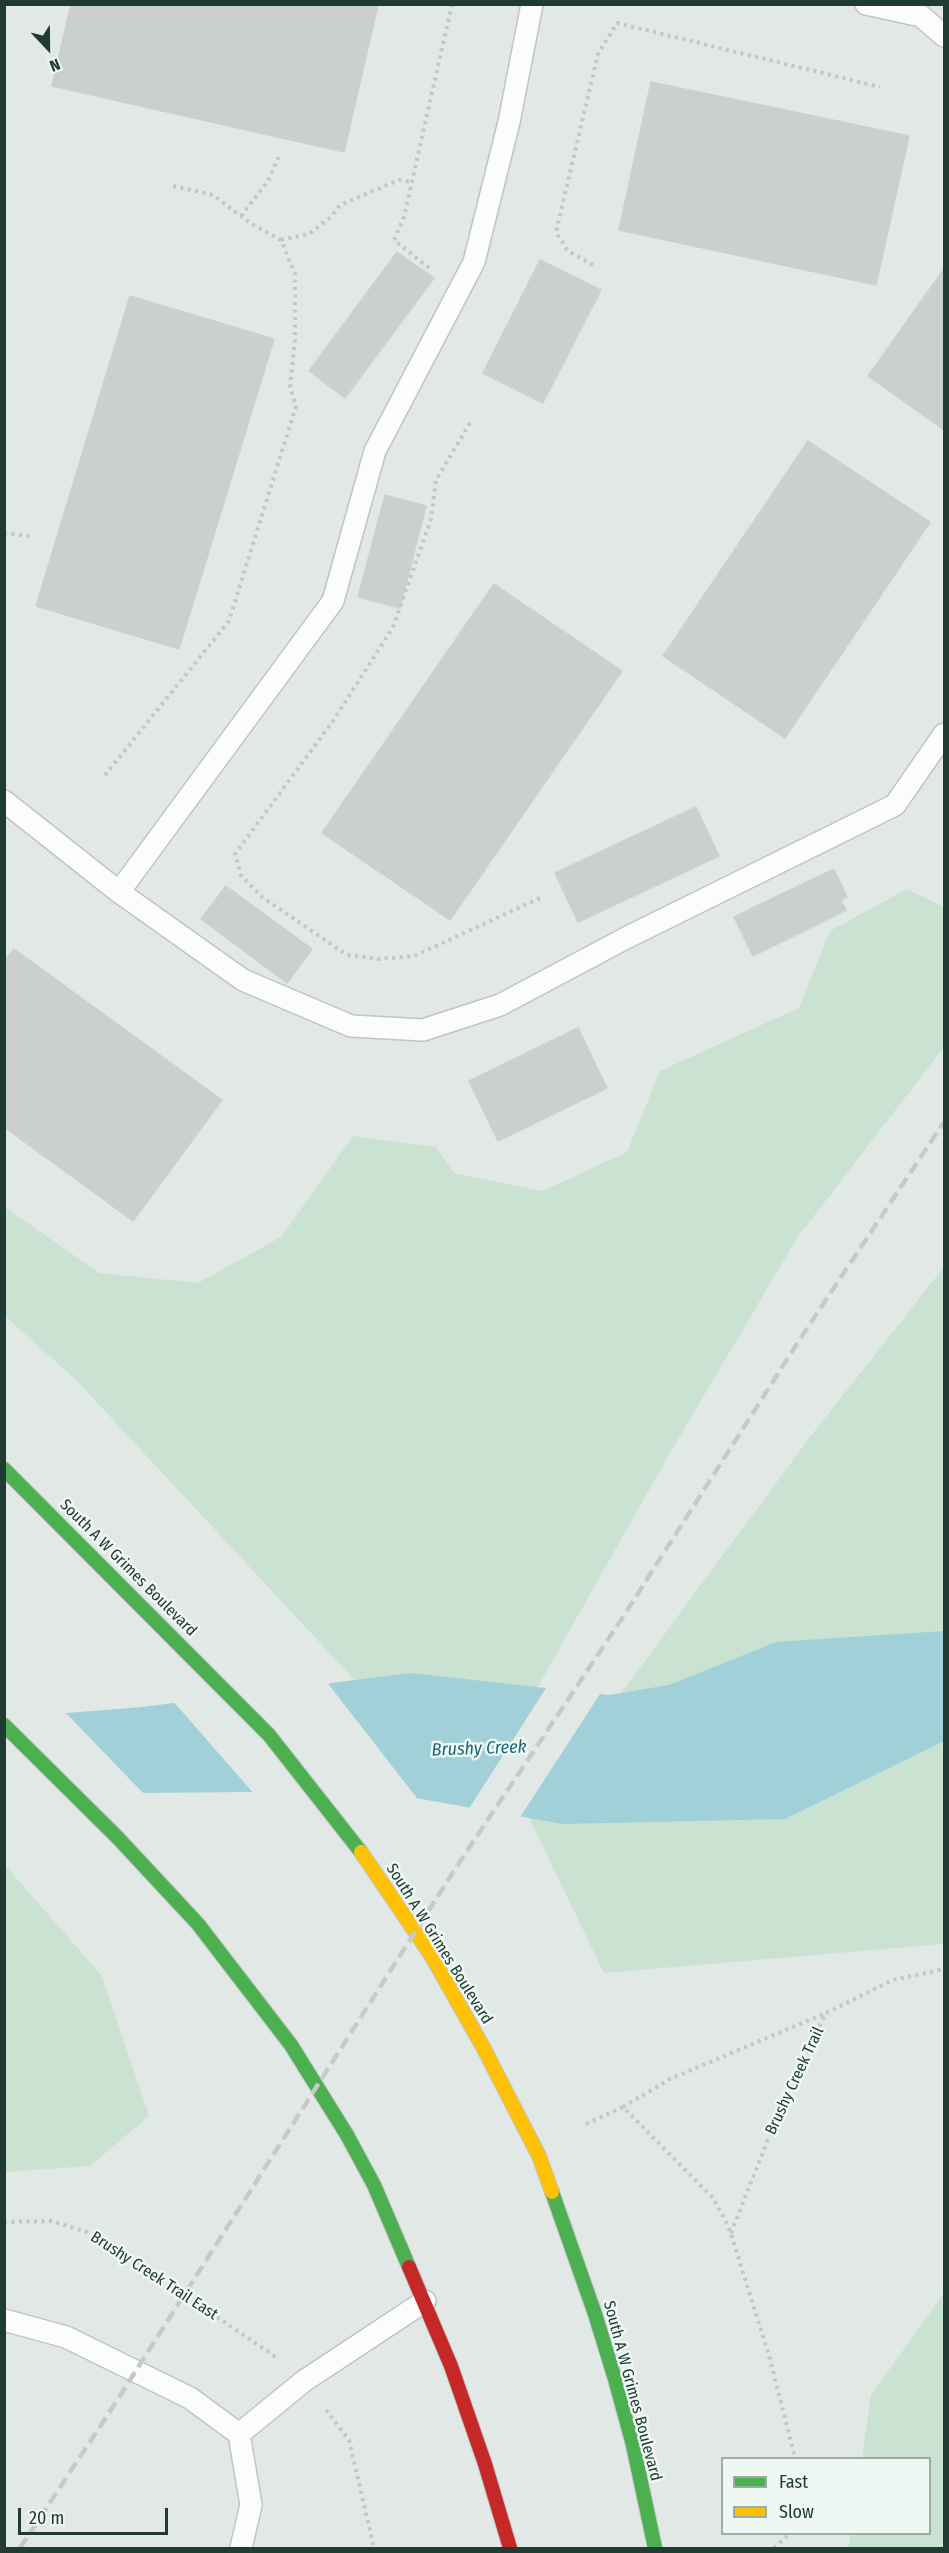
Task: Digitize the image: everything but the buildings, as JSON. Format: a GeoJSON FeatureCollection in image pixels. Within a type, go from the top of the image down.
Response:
{"type":"FeatureCollection","features":[{"type":"Feature","properties":{"kind":"main road","name":"South A W Grimes Boulevard"},"geometry":{"type":"LineString","coordinates":[[4,1469],[38,1500],[269,1735],[344,1828],[385,1885],[457,1998],[539,2156],[572,2246],[615,2379],[633,2445],[655,2548]]}},
{"type":"Feature","properties":{"kind":"main road"},"geometry":{"type":"LineString","coordinates":[[4,1725],[118,1838],[198,1924],[291,2045],[348,2135],[374,2185],[451,2366],[485,2464],[510,2548]]}},
{"type":"Feature","properties":{"kind":"lane"},"geometry":{"type":"LineString","coordinates":[[119,892],[333,601],[375,451],[474,262],[509,122],[532,4]]}},
{"type":"Feature","properties":{"kind":"lane"},"geometry":{"type":"LineString","coordinates":[[866,4],[921,16],[945,36]]}},
{"type":"Feature","properties":{"kind":"lane"},"geometry":{"type":"LineString","coordinates":[[4,801],[119,892],[243,980],[351,1026],[423,1030],[500,1005],[626,938],[895,805],[945,734]]}},
{"type":"Feature","properties":{"kind":"lane"},"geometry":{"type":"LineString","coordinates":[[239,2434],[304,2381],[425,2301]]}},
{"type":"Feature","properties":{"kind":"lane"},"geometry":{"type":"LineString","coordinates":[[4,2320],[66,2337],[190,2398],[239,2434],[251,2505],[241,2548]]}},
{"type":"Feature","properties":{"kind":"path"},"geometry":{"type":"LineString","coordinates":[[430,269],[394,240],[404,216],[452,4]]}},
{"type":"Feature","properties":{"kind":"path"},"geometry":{"type":"LineString","coordinates":[[593,265],[568,250],[556,232],[598,54],[617,23],[880,87]]}},
{"type":"Feature","properties":{"kind":"path"},"geometry":{"type":"LineString","coordinates":[[241,216],[268,181],[280,154]]}},
{"type":"Feature","properties":{"kind":"path"},"geometry":{"type":"LineString","coordinates":[[281,240],[309,234],[331,218],[340,205],[399,180],[412,182]]}},
{"type":"Feature","properties":{"kind":"path"},"geometry":{"type":"LineString","coordinates":[[105,775],[229,621],[296,406],[290,387],[295,340],[295,274],[281,240],[241,216],[213,195],[173,186]]}},
{"type":"Feature","properties":{"kind":"path"},"geometry":{"type":"LineString","coordinates":[[470,423],[436,480],[430,519],[393,627],[333,721],[235,854],[241,875],[262,897],[347,955],[380,959],[414,956],[540,898]]}},
{"type":"Feature","properties":{"kind":"path"},"geometry":{"type":"LineString","coordinates":[[4,533],[34,537]]}},
{"type":"Feature","properties":{"kind":"path","name":"Brushy Creek Trail"},"geometry":{"type":"LineString","coordinates":[[731,2234],[785,2096],[826,2013],[893,1980],[945,1969]]}},
{"type":"Feature","properties":{"kind":"path"},"geometry":{"type":"LineString","coordinates":[[586,2124],[623,2107],[670,2079],[826,2013]]}},
{"type":"Feature","properties":{"kind":"path"},"geometry":{"type":"LineString","coordinates":[[623,2107],[712,2197],[725,2219],[770,2359],[795,2457]]}},
{"type":"Feature","properties":{"kind":"path","name":"Brushy Creek Trail East"},"geometry":{"type":"LineString","coordinates":[[4,2222],[51,2221],[87,2232],[133,2260],[280,2360]]}},
{"type":"Feature","properties":{"kind":"path"},"geometry":{"type":"LineString","coordinates":[[327,2411],[349,2440],[374,2548]]}},
{"type":"Feature","properties":{"kind":"path"},"geometry":{"type":"LineString","coordinates":[[774,2548],[788,2535]]}},
{"type":"Feature","properties":{"kind":"green space"},"geometry":{"type":"Polygon","coordinates":[[[907,889],[944,907],[944,1047],[797,1238],[667,1458],[528,1704],[361,1687],[77,1381],[5,1316],[5,1207],[99,1273],[198,1283],[281,1237],[353,1136],[436,1147],[454,1173],[543,1191],[627,1152],[660,1071],[799,1008],[830,931],[907,889]]]}},
{"type":"Feature","properties":{"kind":"green space"},"geometry":{"type":"Polygon","coordinates":[[[944,1267],[944,1944],[604,1973],[529,1818],[810,1437],[944,1267]]]}},
{"type":"Feature","properties":{"kind":"green space"},"geometry":{"type":"Polygon","coordinates":[[[4,1864],[102,1976],[149,2116],[90,2166],[5,2172],[4,1864]]]}},
{"type":"Feature","properties":{"kind":"green space"},"geometry":{"type":"Polygon","coordinates":[[[944,2293],[944,2548],[848,2548],[851,2535],[931,2535],[931,2457],[862,2457],[871,2395],[944,2293]]]}},
{"type":"Feature","properties":{"kind":"water","name":"Brushy Creek"},"geometry":{"type":"Polygon","coordinates":[[[944,1631],[944,1741],[785,1819],[563,1824],[376,1791],[5,1794],[5,1718],[142,1707],[410,1673],[609,1695],[669,1685],[776,1642],[944,1631]]]}},
{"type":"Feature","properties":{"kind":"pier"},"geometry":{"type":"Polygon","coordinates":[[[326,1681],[420,1802],[376,1794],[255,1795],[172,1700],[326,1681]]]}},
{"type":"Feature","properties":{"kind":"pier"},"geometry":{"type":"Polygon","coordinates":[[[548,1685],[602,1691],[519,1819],[468,1810],[548,1685]]]}},
{"type":"Feature","properties":{"kind":"pier"},"geometry":{"type":"Polygon","coordinates":[[[63,1710],[146,1796],[5,1797],[4,1715],[63,1710]]]}},
{"type":"Feature","properties":{"kind":"railway"},"geometry":{"type":"LineString","coordinates":[[20,2548],[109,2413],[457,1866],[621,1620],[800,1339],[944,1122]]}},
{"type":"Feature","properties":{"kind":"traffic: fast"},"geometry":{"type":"LineString","coordinates":[[4,1469],[269,1735],[361,1852]]}},
{"type":"Feature","properties":{"kind":"traffic: fast"},"geometry":{"type":"LineString","coordinates":[[4,1725],[118,1838],[198,1924],[291,2045],[347,2135],[374,2185],[409,2267]]}},
{"type":"Feature","properties":{"kind":"traffic: fast"},"geometry":{"type":"LineString","coordinates":[[552,2192],[615,2379],[633,2445],[655,2548]]}},
{"type":"Feature","properties":{"kind":"traffic: slow"},"geometry":{"type":"LineString","coordinates":[[361,1852],[431,1955],[483,2047],[539,2156],[552,2192]]}},
{"type":"Feature","properties":{"kind":"traffic: jam"},"geometry":{"type":"LineString","coordinates":[[409,2267],[451,2366],[485,2464],[510,2548]]}}]}
